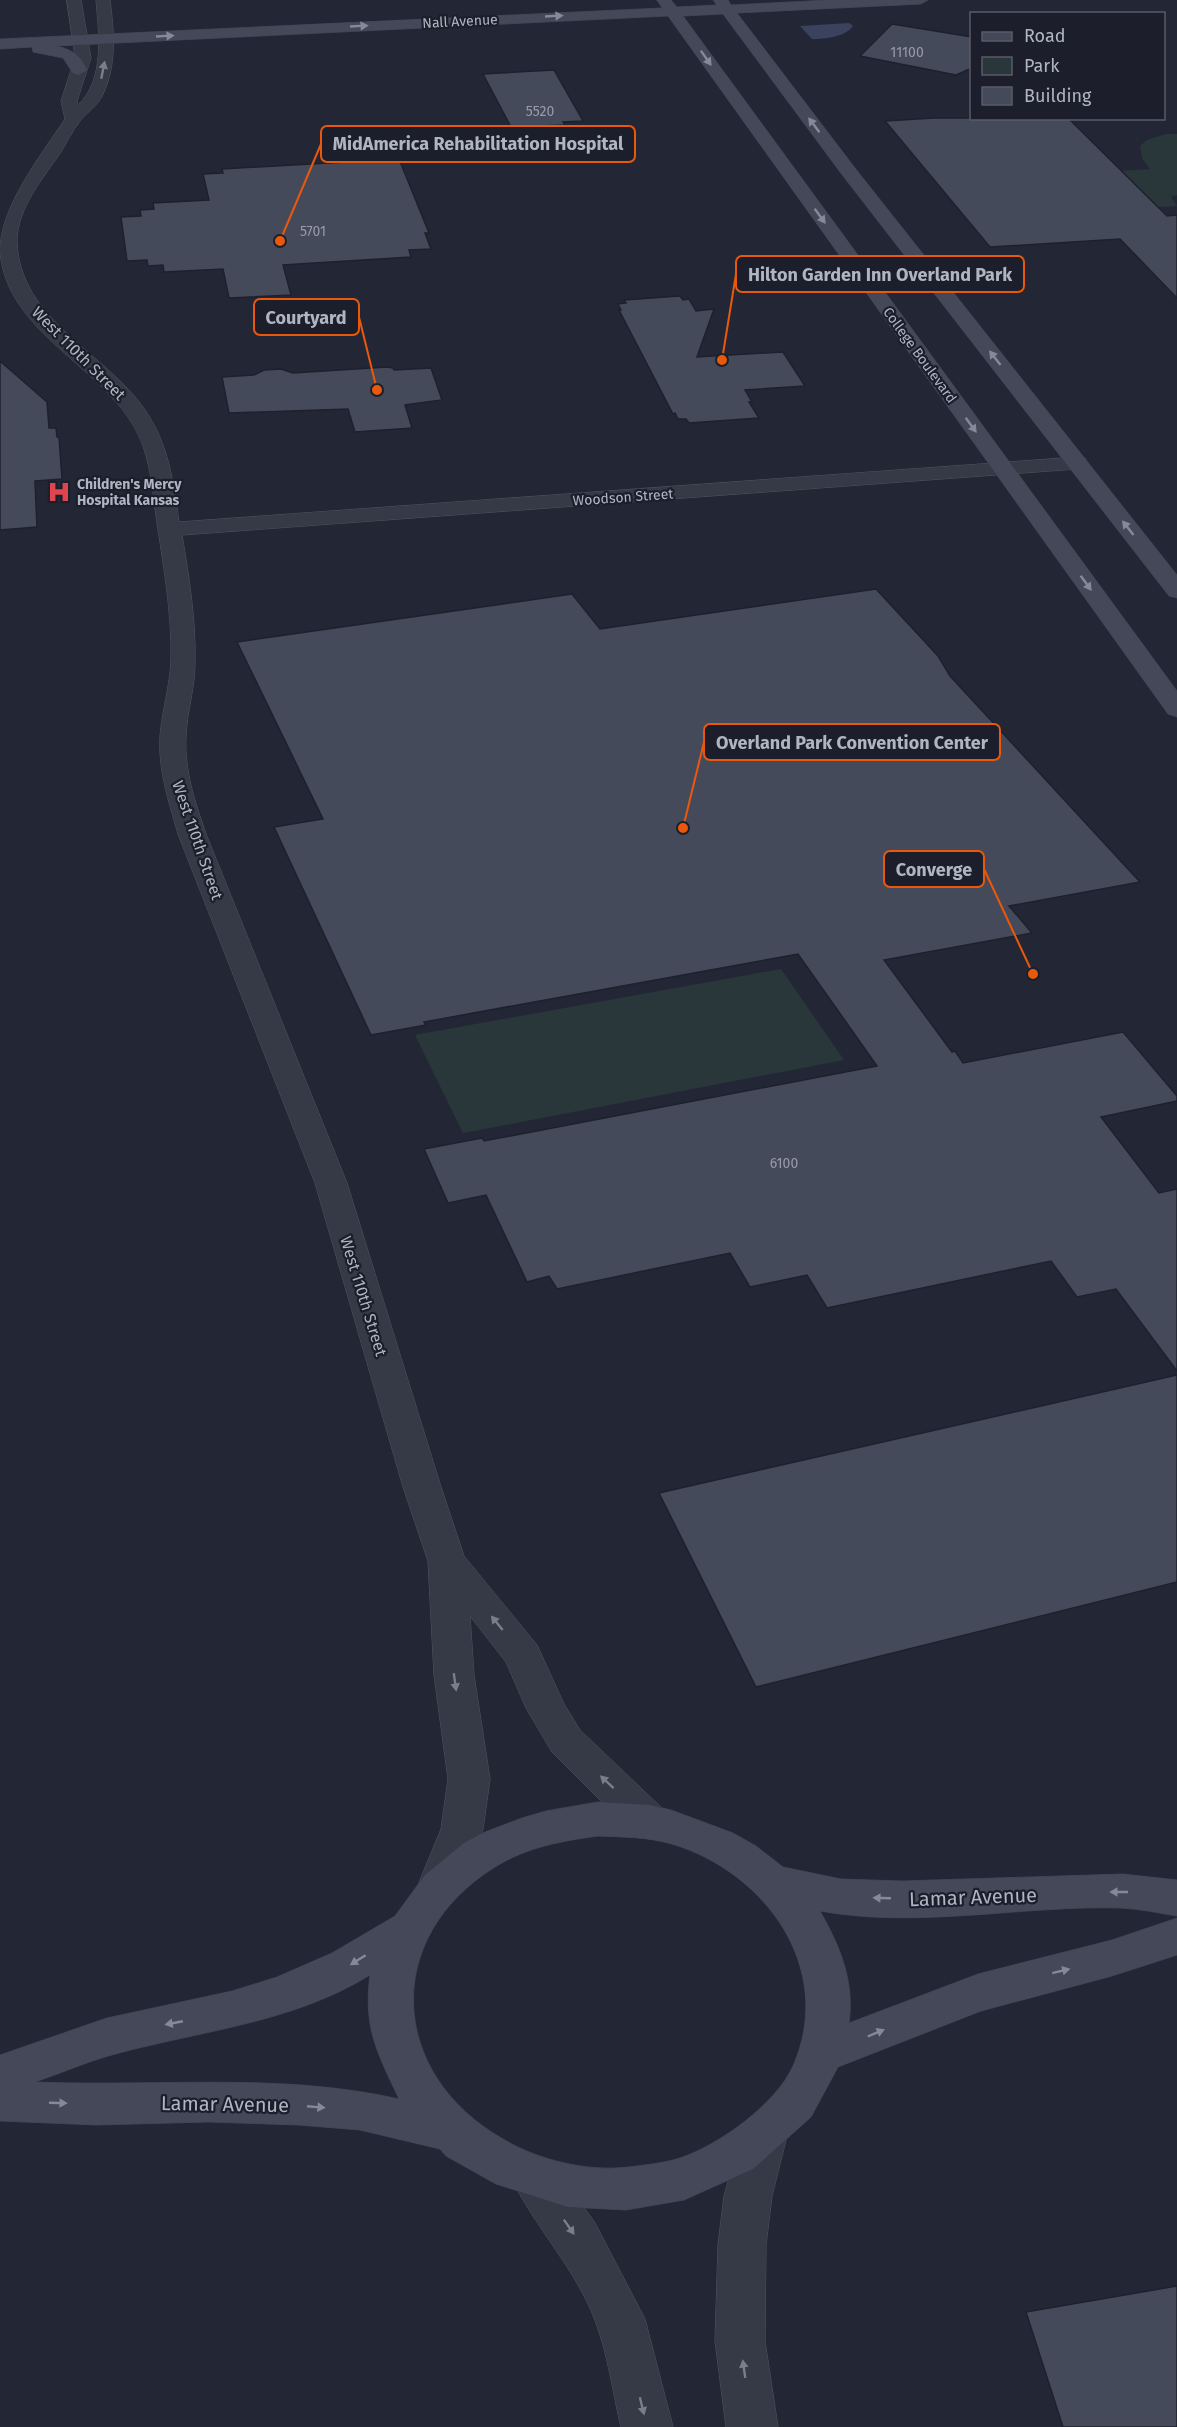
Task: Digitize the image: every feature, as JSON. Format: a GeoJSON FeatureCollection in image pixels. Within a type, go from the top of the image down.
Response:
{"type":"FeatureCollection","features":[{"type":"Feature","properties":{"kind":"main road","name":"Nall Avenue"},"geometry":{"type":"LineString","coordinates":[[0,44],[106,31],[668,5],[921,0]]}},
{"type":"Feature","properties":{"kind":"main road"},"geometry":{"type":"LineString","coordinates":[[723,4],[849,172],[1177,591]]}},
{"type":"Feature","properties":{"kind":"main road","name":"College Boulevard"},"geometry":{"type":"LineString","coordinates":[[668,5],[1177,708]]}},
{"type":"Feature","properties":{"kind":"main road","name":"Nall Avenue"},"geometry":{"type":"LineString","coordinates":[[106,31],[219,18]]}},
{"type":"Feature","properties":{"kind":"main road","name":"Nall Avenue"},"geometry":{"type":"LineString","coordinates":[[0,29],[80,33]]}},
{"type":"Feature","properties":{"kind":"main road"},"geometry":{"type":"LineString","coordinates":[[0,51],[44,49],[62,51],[75,58],[79,70]]}},
{"type":"Feature","properties":{"kind":"main road"},"geometry":{"type":"LineString","coordinates":[[598,1819],[650,1822],[695,1834],[737,1857],[771,1881],[802,1917],[825,1968],[829,2012],[821,2054],[802,2094],[764,2136],[721,2164],[673,2182],[633,2188],[588,2189],[536,2179],[490,2159],[448,2130],[424,2104],[405,2073],[390,2025],[390,1983],[397,1953],[407,1930],[440,1885],[468,1861],[510,1838],[554,1825],[598,1819]]}},
{"type":"Feature","properties":{"kind":"main road","name":"Lamar Avenue"},"geometry":{"type":"LineString","coordinates":[[771,1881],[808,1891],[851,1897],[913,1899],[1123,1891],[1177,1898]]}},
{"type":"Feature","properties":{"kind":"main road"},"geometry":{"type":"LineString","coordinates":[[0,2075],[107,2037],[232,2010],[288,1993],[348,1966],[407,1930]]}},
{"type":"Feature","properties":{"kind":"main road"},"geometry":{"type":"LineString","coordinates":[[821,2054],[932,2009],[1001,1986],[1148,1949],[1177,1936]]}},
{"type":"Feature","properties":{"kind":"main road","name":"Lamar Avenue"},"geometry":{"type":"LineString","coordinates":[[0,2102],[96,2105],[208,2102],[298,2105],[360,2110],[448,2130]]}},
{"type":"Feature","properties":{"kind":"street"},"geometry":{"type":"LineString","coordinates":[[74,0],[83,58],[69,101],[74,118]]}},
{"type":"Feature","properties":{"kind":"street","name":"West 110th Street"},"geometry":{"type":"LineString","coordinates":[[103,0],[106,31],[102,76],[94,98],[74,118],[36,175],[14,215],[8,240],[13,273],[27,302],[36,314],[58,337],[110,380],[142,422],[151,438],[161,471],[183,647],[181,689],[173,734],[172,760],[177,785],[192,834],[331,1183],[422,1487],[447,1561],[454,1675],[469,1779],[462,1829],[440,1885]]}},
{"type":"Feature","properties":{"kind":"street","name":"Woodson Street"},"geometry":{"type":"LineString","coordinates":[[170,529],[1077,463]]}},
{"type":"Feature","properties":{"kind":"street","name":"West 110th Street"},"geometry":{"type":"LineString","coordinates":[[447,1561],[523,1655],[546,1708],[566,1740],[650,1822]]}},
{"type":"Feature","properties":{"kind":"street"},"geometry":{"type":"LineString","coordinates":[[752,2427],[740,2341],[741,2245],[748,2196],[764,2136]]}},
{"type":"Feature","properties":{"kind":"street"},"geometry":{"type":"LineString","coordinates":[[536,2179],[578,2239],[620,2319],[647,2427]]}},
{"type":"Feature","properties":{"kind":"green space"},"geometry":{"type":"Polygon","coordinates":[[[1166,134],[1177,134],[1177,195],[1171,197],[1177,206],[1157,207],[1121,171],[1150,169],[1142,158],[1140,146],[1147,140],[1166,134]]]}},
{"type":"Feature","properties":{"kind":"green space"},"geometry":{"type":"Polygon","coordinates":[[[781,969],[844,1060],[463,1133],[415,1035],[781,969]]]}},
{"type":"Feature","properties":{"kind":"water"},"geometry":{"type":"Polygon","coordinates":[[[849,23],[853,26],[845,33],[817,39],[812,39],[800,26],[849,23]]]}},
{"type":"Feature","properties":{"kind":"building"},"geometry":{"type":"Polygon","coordinates":[[[892,24],[970,37],[970,69],[956,75],[860,56],[892,24]]]}},
{"type":"Feature","properties":{"kind":"building"},"geometry":{"type":"Polygon","coordinates":[[[554,70],[583,121],[563,122],[565,125],[511,127],[483,74],[554,70]]]}},
{"type":"Feature","properties":{"kind":"building"},"geometry":{"type":"Polygon","coordinates":[[[934,118],[1070,120],[1167,216],[1177,215],[1177,298],[1120,239],[990,247],[885,121],[934,118]]]}},
{"type":"Feature","properties":{"kind":"building"},"geometry":{"type":"Polygon","coordinates":[[[399,159],[429,233],[425,233],[431,249],[409,250],[411,257],[283,265],[291,295],[229,298],[223,269],[164,272],[163,265],[148,266],[147,260],[127,261],[121,217],[141,216],[140,210],[154,209],[153,203],[209,200],[203,174],[223,173],[222,169],[399,159]]]}},
{"type":"Feature","properties":{"kind":"building"},"geometry":{"type":"Polygon","coordinates":[[[680,296],[683,300],[689,299],[696,311],[714,309],[697,357],[783,352],[805,386],[745,390],[759,418],[689,423],[686,419],[678,419],[675,413],[673,414],[618,304],[626,303],[624,300],[680,296]]]}},
{"type":"Feature","properties":{"kind":"building","name":"Children's Mercy Hospital Kansas"},"geometry":{"type":"Polygon","coordinates":[[[0,361],[47,402],[49,428],[56,428],[57,437],[59,437],[62,479],[35,481],[37,527],[0,530],[0,361]]]}},
{"type":"Feature","properties":{"kind":"building"},"geometry":{"type":"Polygon","coordinates":[[[387,367],[394,370],[431,368],[442,400],[405,405],[412,428],[355,432],[348,409],[229,413],[222,377],[254,375],[264,370],[281,369],[293,373],[387,367]]]}},
{"type":"Feature","properties":{"kind":"building"},"geometry":{"type":"Polygon","coordinates":[[[876,589],[938,656],[950,676],[1140,882],[1009,906],[1032,933],[884,960],[952,1052],[955,1051],[963,1063],[1123,1032],[1177,1096],[1177,1101],[1101,1117],[1159,1193],[1177,1189],[1177,1371],[1116,1289],[1077,1297],[1051,1261],[827,1308],[807,1275],[750,1287],[730,1253],[557,1289],[549,1276],[527,1282],[486,1195],[448,1203],[424,1149],[482,1138],[484,1141],[877,1066],[798,954],[424,1022],[426,1025],[371,1035],[274,827],[323,819],[237,642],[572,594],[600,629],[876,589]]]}},
{"type":"Feature","properties":{"kind":"building"},"geometry":{"type":"Polygon","coordinates":[[[1177,1375],[1177,1582],[756,1687],[659,1493],[1177,1375]]]}},
{"type":"Feature","properties":{"kind":"building"},"geometry":{"type":"Polygon","coordinates":[[[1177,2286],[1177,2427],[1063,2427],[1026,2312],[1177,2286]]]}},
{"type":"Feature","properties":{"kind":"place","name":"MidAmerica Rehabilitation Hospital"},"geometry":{"type":"Point","coordinates":[280,241]}},
{"type":"Feature","properties":{"kind":"place","name":"Hilton Garden Inn Overland Park"},"geometry":{"type":"Point","coordinates":[722,360]}},
{"type":"Feature","properties":{"kind":"place","name":"Courtyard"},"geometry":{"type":"Point","coordinates":[377,390]}},
{"type":"Feature","properties":{"kind":"place","name":"Children's Mercy Hospital Kansas"},"geometry":{"type":"Point","coordinates":[59,492]}},
{"type":"Feature","properties":{"kind":"place","name":"Overland Park Convention Center"},"geometry":{"type":"Point","coordinates":[683,828]}},
{"type":"Feature","properties":{"kind":"place","name":"Converge"},"geometry":{"type":"Point","coordinates":[1033,974]}}]}
